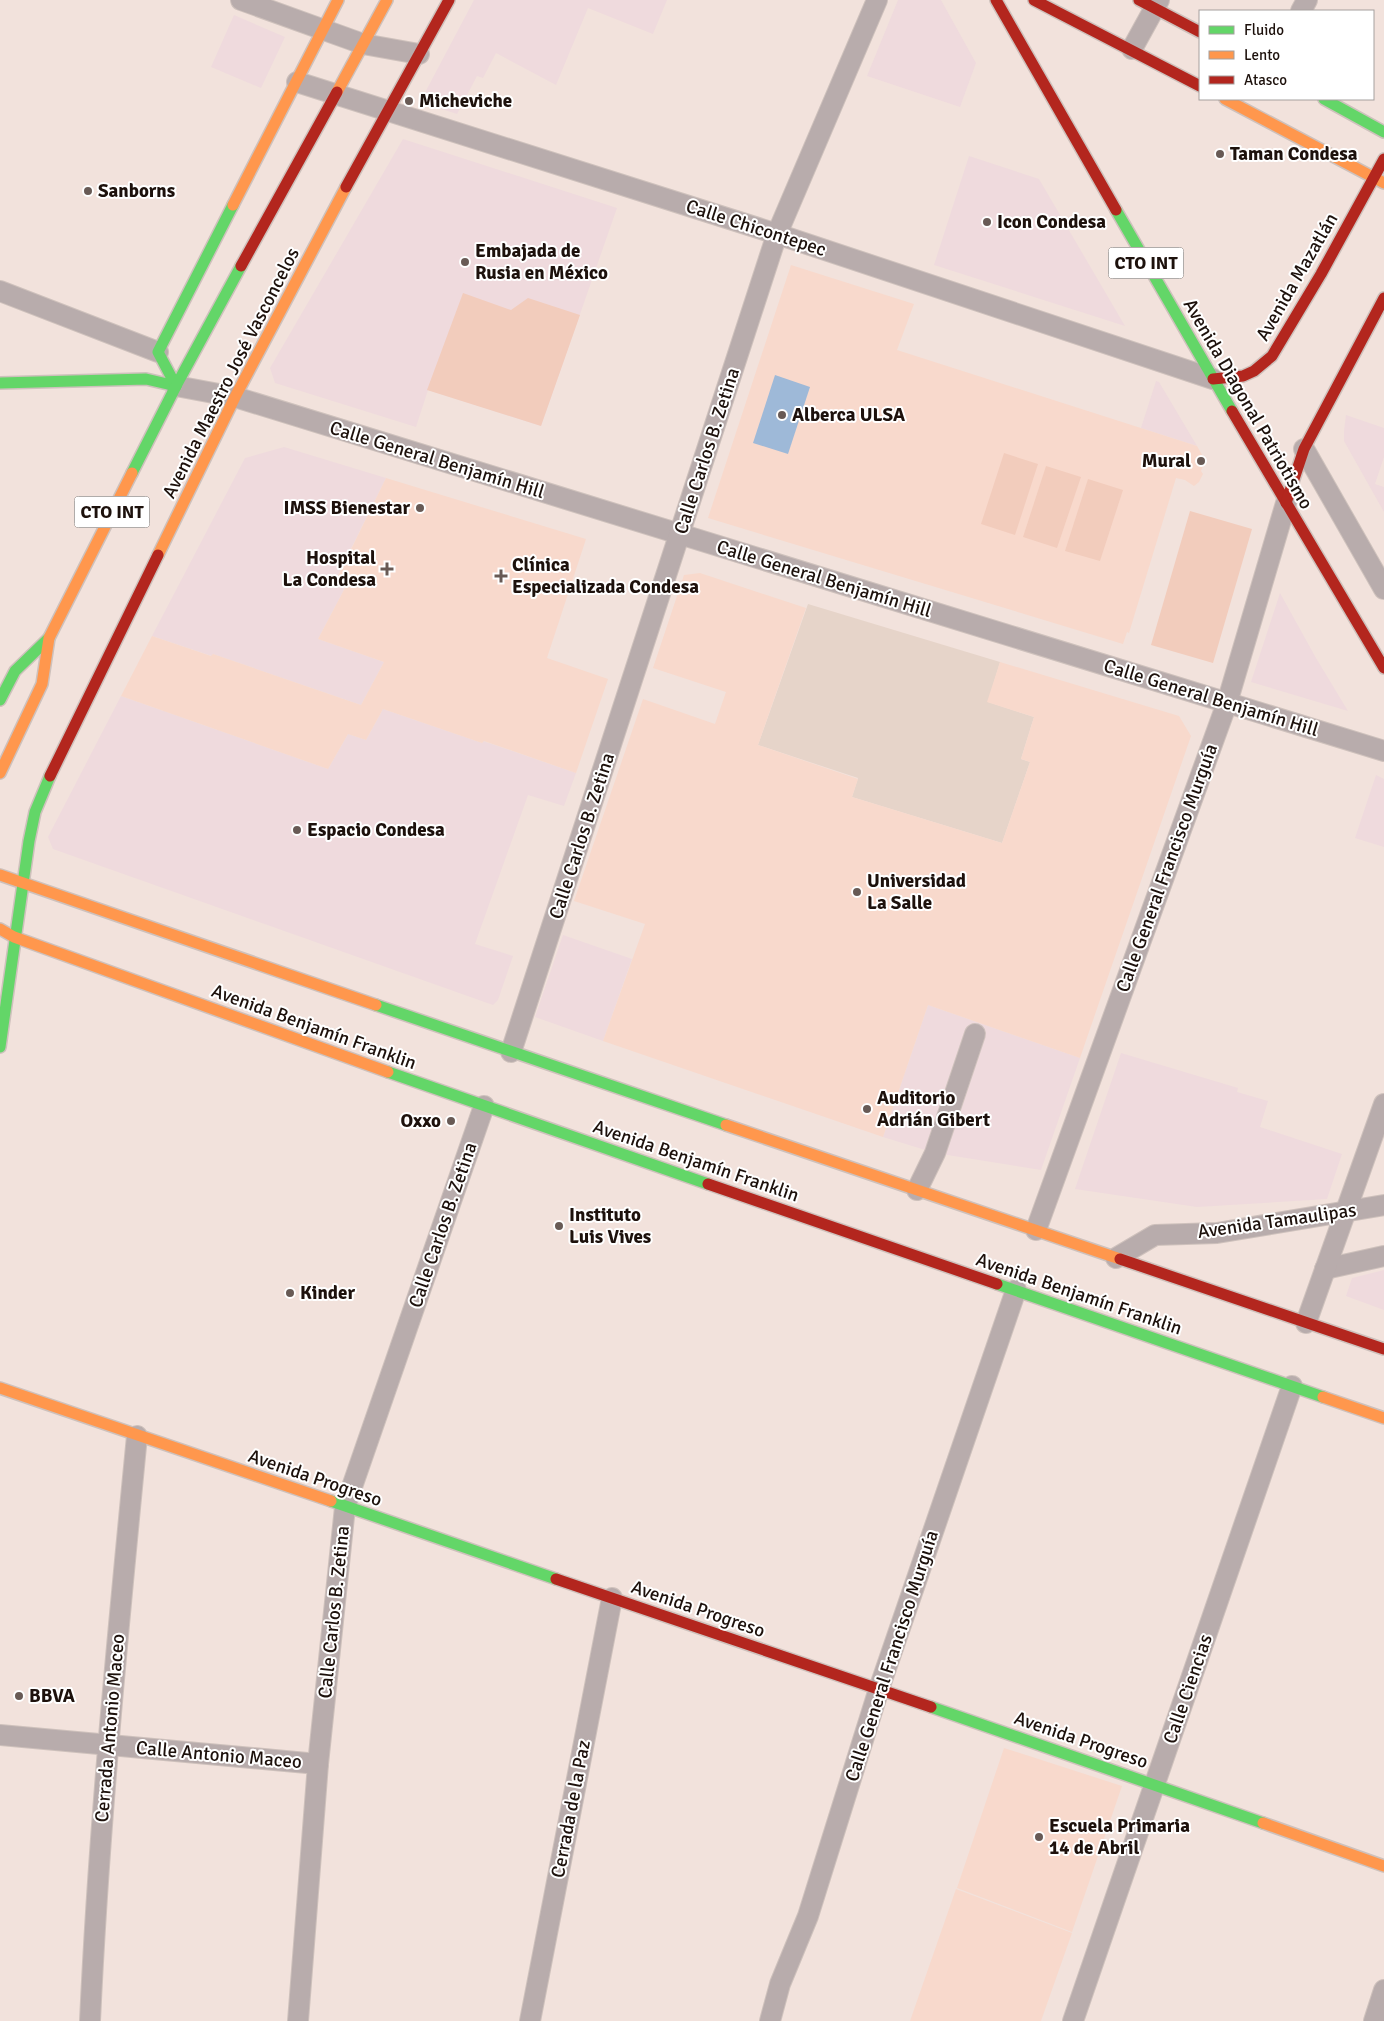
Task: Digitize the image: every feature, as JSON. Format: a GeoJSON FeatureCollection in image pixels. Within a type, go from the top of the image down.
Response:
{"type":"FeatureCollection","features":[{"type":"Feature","properties":{"kind":"main road"},"geometry":{"type":"LineString","coordinates":[[176,386],[158,352],[338,0]]}},
{"type":"Feature","properties":{"kind":"main road","name":"Avenida Maestro José Vasconcelos"},"geometry":{"type":"LineString","coordinates":[[0,773],[42,684],[49,638],[176,386],[387,0]]}},
{"type":"Feature","properties":{"kind":"main road","name":"Avenida Maestro José Vasconcelos"},"geometry":{"type":"LineString","coordinates":[[22,882],[35,812],[43,790],[235,397],[387,110],[449,0]]}},
{"type":"Feature","properties":{"kind":"main road","name":"Avenida Diagonal Patriotismo"},"geometry":{"type":"LineString","coordinates":[[996,0],[1212,379],[1384,668]]}},
{"type":"Feature","properties":{"kind":"main road"},"geometry":{"type":"LineString","coordinates":[[1034,0],[1132,49],[1199,85]]}},
{"type":"Feature","properties":{"kind":"main road"},"geometry":{"type":"LineString","coordinates":[[1151,3],[1199,31]]}},
{"type":"Feature","properties":{"kind":"main road"},"geometry":{"type":"LineString","coordinates":[[1227,100],[1379,181]]}},
{"type":"Feature","properties":{"kind":"main road"},"geometry":{"type":"LineString","coordinates":[[1326,100],[1384,132]]}},
{"type":"Feature","properties":{"kind":"main road","name":"Avenida Mazatlán"},"geometry":{"type":"LineString","coordinates":[[1212,379],[1243,376],[1254,371],[1272,356],[1379,181],[1384,159]]}},
{"type":"Feature","properties":{"kind":"main road"},"geometry":{"type":"LineString","coordinates":[[1286,503],[1304,449],[1384,298]]}},
{"type":"Feature","properties":{"kind":"main road"},"geometry":{"type":"LineString","coordinates":[[0,383],[146,379],[176,386]]}},
{"type":"Feature","properties":{"kind":"main road","name":"Avenida Maestro José Vasconcelos"},"geometry":{"type":"LineString","coordinates":[[0,700],[15,671],[49,638]]}},
{"type":"Feature","properties":{"kind":"main road","name":"Avenida Benjamín Franklin"},"geometry":{"type":"LineString","coordinates":[[0,875],[512,1052],[1384,1349]]}},
{"type":"Feature","properties":{"kind":"main road","name":"CTO INT"},"geometry":{"type":"LineString","coordinates":[[0,1047],[22,882]]}},
{"type":"Feature","properties":{"kind":"main road","name":"Avenida Benjamín Franklin"},"geometry":{"type":"LineString","coordinates":[[0,929],[14,937],[484,1106],[1384,1418]]}},
{"type":"Feature","properties":{"kind":"main road","name":"Avenida Progreso"},"geometry":{"type":"LineString","coordinates":[[0,1388],[1156,1784],[1384,1866]]}},
{"type":"Feature","properties":{"kind":"street"},"geometry":{"type":"LineString","coordinates":[[241,0],[363,44],[419,54]]}},
{"type":"Feature","properties":{"kind":"street","name":"Calle Carlos B. Zetina"},"geometry":{"type":"LineString","coordinates":[[512,1052],[777,234],[877,0]]}},
{"type":"Feature","properties":{"kind":"street"},"geometry":{"type":"LineString","coordinates":[[1132,49],[1151,3]]}},
{"type":"Feature","properties":{"kind":"street","name":"Calle Chicontepec"},"geometry":{"type":"LineString","coordinates":[[297,82],[777,234],[1212,379]]}},
{"type":"Feature","properties":{"kind":"street"},"geometry":{"type":"LineString","coordinates":[[0,291],[158,352]]}},
{"type":"Feature","properties":{"kind":"street","name":"Calle General Benjamín Hill"},"geometry":{"type":"LineString","coordinates":[[176,386],[235,397],[1384,751]]}},
{"type":"Feature","properties":{"kind":"street"},"geometry":{"type":"LineString","coordinates":[[1304,449],[1384,589]]}},
{"type":"Feature","properties":{"kind":"street","name":"Calle General Francisco Murguía"},"geometry":{"type":"LineString","coordinates":[[1036,1230],[1227,703],[1286,503]]}},
{"type":"Feature","properties":{"kind":"street"},"geometry":{"type":"LineString","coordinates":[[917,1190],[935,1153],[975,1034]]}},
{"type":"Feature","properties":{"kind":"street"},"geometry":{"type":"LineString","coordinates":[[1306,1323],[1384,1104]]}},
{"type":"Feature","properties":{"kind":"street","name":"Calle Carlos B. Zetina"},"geometry":{"type":"LineString","coordinates":[[298,2021],[318,1764],[345,1507],[484,1106]]}},
{"type":"Feature","properties":{"kind":"street","name":"Avenida Tamaulipas"},"geometry":{"type":"LineString","coordinates":[[1116,1258],[1155,1235],[1217,1232],[1384,1206]]}},
{"type":"Feature","properties":{"kind":"street"},"geometry":{"type":"LineString","coordinates":[[1325,1269],[1384,1256]]}},
{"type":"Feature","properties":{"kind":"street","name":"Calle General Francisco Murguía"},"geometry":{"type":"LineString","coordinates":[[770,2021],[780,1984],[808,1916],[879,1689],[1016,1290]]}},
{"type":"Feature","properties":{"kind":"street","name":"Calle Ciencias"},"geometry":{"type":"LineString","coordinates":[[1073,2021],[1292,1386]]}},
{"type":"Feature","properties":{"kind":"street","name":"Cerrada Antonio Maceo"},"geometry":{"type":"LineString","coordinates":[[90,2021],[107,1745],[136,1436]]}},
{"type":"Feature","properties":{"kind":"street","name":"Cerrada de la Paz"},"geometry":{"type":"LineString","coordinates":[[530,2021],[612,1598]]}},
{"type":"Feature","properties":{"kind":"street","name":"Calle Antonio Maceo"},"geometry":{"type":"LineString","coordinates":[[0,1735],[318,1764]]}},
{"type":"Feature","properties":{"kind":"street"},"geometry":{"type":"LineString","coordinates":[[1374,2021],[1384,1990]]}},
{"type":"Feature","properties":{"kind":"shaded area"},"geometry":{"type":"Polygon","coordinates":[[[474,0],[667,0],[653,34],[588,8],[556,85],[496,53],[483,78],[477,76],[457,114],[420,102],[474,0]]]}},
{"type":"Feature","properties":{"kind":"shaded area"},"geometry":{"type":"Polygon","coordinates":[[[898,0],[941,0],[976,63],[960,107],[867,76],[898,0]]]}},
{"type":"Feature","properties":{"kind":"shaded area"},"geometry":{"type":"Polygon","coordinates":[[[234,15],[285,37],[261,88],[211,67],[234,15]]]}},
{"type":"Feature","properties":{"kind":"shaded area"},"geometry":{"type":"Polygon","coordinates":[[[403,139],[617,208],[541,426],[428,390],[416,427],[275,383],[270,368],[403,139]]]}},
{"type":"Feature","properties":{"kind":"shaded area"},"geometry":{"type":"Polygon","coordinates":[[[969,156],[1039,179],[1125,326],[934,265],[969,156]]]}},
{"type":"Feature","properties":{"kind":"shaded area"},"geometry":{"type":"Polygon","coordinates":[[[791,265],[914,304],[897,350],[1197,446],[1205,460],[1201,471],[1203,474],[1199,482],[1194,486],[1185,480],[1176,478],[1129,633],[1127,632],[1123,644],[708,518],[791,265]]]}},
{"type":"Feature","properties":{"kind":"shaded area"},"geometry":{"type":"Polygon","coordinates":[[[463,293],[511,310],[528,298],[580,315],[541,426],[427,390],[463,293]]]}},
{"type":"Feature","properties":{"kind":"shaded area"},"geometry":{"type":"Polygon","coordinates":[[[1156,381],[1159,382],[1197,446],[1141,428],[1156,381]]]}},
{"type":"Feature","properties":{"kind":"shaded area"},"geometry":{"type":"Polygon","coordinates":[[[1346,415],[1384,428],[1384,457],[1375,484],[1384,487],[1384,512],[1344,441],[1346,415]]]}},
{"type":"Feature","properties":{"kind":"shaded area"},"geometry":{"type":"Polygon","coordinates":[[[284,447],[386,478],[335,581],[346,586],[318,639],[384,662],[361,705],[213,654],[212,656],[152,636],[245,458],[284,447]]]}},
{"type":"Feature","properties":{"kind":"shaded area"},"geometry":{"type":"Polygon","coordinates":[[[1004,453],[1038,464],[1015,535],[981,524],[1004,453]]]}},
{"type":"Feature","properties":{"kind":"shaded area"},"geometry":{"type":"Polygon","coordinates":[[[1046,466],[1081,477],[1057,548],[1023,537],[1046,466]]]}},
{"type":"Feature","properties":{"kind":"shaded area"},"geometry":{"type":"Polygon","coordinates":[[[386,478],[586,539],[547,658],[608,679],[576,773],[383,709],[366,740],[348,734],[328,769],[121,696],[152,636],[211,656],[213,654],[361,705],[384,662],[318,639],[346,586],[335,582],[386,478]]]}},
{"type":"Feature","properties":{"kind":"shaded area"},"geometry":{"type":"Polygon","coordinates":[[[1088,479],[1123,490],[1100,561],[1065,551],[1088,479]]]}},
{"type":"Feature","properties":{"kind":"shaded area"},"geometry":{"type":"Polygon","coordinates":[[[1190,511],[1252,529],[1213,663],[1151,645],[1190,511]]]}},
{"type":"Feature","properties":{"kind":"shaded area","name":"Universidad La Salle"},"geometry":{"type":"Polygon","coordinates":[[[700,573],[806,608],[758,745],[858,779],[852,797],[1002,843],[1030,762],[1021,759],[1034,717],[987,702],[1000,662],[1179,716],[1191,736],[1080,1058],[928,1005],[883,1137],[603,1041],[645,924],[574,901],[643,699],[715,724],[726,692],[653,668],[684,575],[700,573]]]}},
{"type":"Feature","properties":{"kind":"shaded area"},"geometry":{"type":"Polygon","coordinates":[[[1280,593],[1316,658],[1348,711],[1251,682],[1280,593]]]}},
{"type":"Feature","properties":{"kind":"shaded area"},"geometry":{"type":"Polygon","coordinates":[[[808,604],[1000,662],[988,702],[1034,717],[1021,759],[1030,762],[1002,843],[852,797],[858,778],[758,745],[808,604]]]}},
{"type":"Feature","properties":{"kind":"shaded area","name":"Espacio Condesa"},"geometry":{"type":"Polygon","coordinates":[[[121,696],[328,769],[348,734],[366,740],[383,709],[576,773],[564,806],[528,795],[475,944],[513,956],[498,1000],[493,1005],[53,849],[48,837],[121,696]]]}},
{"type":"Feature","properties":{"kind":"shaded area"},"geometry":{"type":"Polygon","coordinates":[[[1376,775],[1384,779],[1384,847],[1355,838],[1376,775]]]}},
{"type":"Feature","properties":{"kind":"shaded area"},"geometry":{"type":"Polygon","coordinates":[[[563,935],[632,959],[603,1041],[535,1017],[563,935]]]}},
{"type":"Feature","properties":{"kind":"shaded area"},"geometry":{"type":"Polygon","coordinates":[[[928,1005],[1080,1058],[1041,1170],[935,1153],[883,1137],[928,1005]]]}},
{"type":"Feature","properties":{"kind":"shaded area"},"geometry":{"type":"Polygon","coordinates":[[[1121,1053],[1238,1088],[1237,1092],[1268,1101],[1260,1127],[1342,1154],[1327,1199],[1197,1207],[1075,1189],[1121,1053]]]}},
{"type":"Feature","properties":{"kind":"shaded area"},"geometry":{"type":"Polygon","coordinates":[[[1384,1270],[1384,1310],[1346,1296],[1352,1278],[1384,1270]]]}},
{"type":"Feature","properties":{"kind":"shaded area","name":"Escuela Primaria 14 de Abril"},"geometry":{"type":"Polygon","coordinates":[[[1004,1748],[1122,1786],[1072,1932],[957,1888],[1004,1748]]]}},
{"type":"Feature","properties":{"kind":"shaded area"},"geometry":{"type":"Polygon","coordinates":[[[956,1889],[1072,1933],[1041,2021],[910,2021],[956,1889]]]}},
{"type":"Feature","properties":{"kind":"water","name":"Alberca ULSA"},"geometry":{"type":"Polygon","coordinates":[[[775,375],[810,387],[788,454],[753,443],[775,375]]]}},
{"type":"Feature","properties":{"kind":"traffic: fast"},"geometry":{"type":"LineString","coordinates":[[1326,100],[1384,132]]}},
{"type":"Feature","properties":{"kind":"traffic: fast"},"geometry":{"type":"LineString","coordinates":[[176,386],[158,352],[233,205]]}},
{"type":"Feature","properties":{"kind":"traffic: fast"},"geometry":{"type":"LineString","coordinates":[[1116,210],[1232,411]]}},
{"type":"Feature","properties":{"kind":"traffic: fast"},"geometry":{"type":"LineString","coordinates":[[132,473],[176,386],[241,266]]}},
{"type":"Feature","properties":{"kind":"traffic: fast"},"geometry":{"type":"LineString","coordinates":[[0,383],[146,379],[176,386]]}},
{"type":"Feature","properties":{"kind":"traffic: fast"},"geometry":{"type":"LineString","coordinates":[[0,700],[15,671],[49,638]]}},
{"type":"Feature","properties":{"kind":"traffic: fast"},"geometry":{"type":"LineString","coordinates":[[0,1047],[29,841],[35,812],[50,776]]}},
{"type":"Feature","properties":{"kind":"traffic: fast"},"geometry":{"type":"LineString","coordinates":[[376,1005],[726,1125]]}},
{"type":"Feature","properties":{"kind":"traffic: fast"},"geometry":{"type":"LineString","coordinates":[[388,1072],[708,1184]]}},
{"type":"Feature","properties":{"kind":"traffic: fast"},"geometry":{"type":"LineString","coordinates":[[997,1284],[1323,1397]]}},
{"type":"Feature","properties":{"kind":"traffic: fast"},"geometry":{"type":"LineString","coordinates":[[331,1501],[556,1579]]}},
{"type":"Feature","properties":{"kind":"traffic: fast"},"geometry":{"type":"LineString","coordinates":[[931,1707],[1263,1823]]}},
{"type":"Feature","properties":{"kind":"traffic: slow"},"geometry":{"type":"LineString","coordinates":[[233,205],[338,0]]}},
{"type":"Feature","properties":{"kind":"traffic: slow"},"geometry":{"type":"LineString","coordinates":[[337,92],[387,0]]}},
{"type":"Feature","properties":{"kind":"traffic: slow"},"geometry":{"type":"LineString","coordinates":[[1227,100],[1384,183]]}},
{"type":"Feature","properties":{"kind":"traffic: slow"},"geometry":{"type":"LineString","coordinates":[[158,555],[235,397],[346,187]]}},
{"type":"Feature","properties":{"kind":"traffic: slow"},"geometry":{"type":"LineString","coordinates":[[0,773],[42,684],[49,638],[132,473]]}},
{"type":"Feature","properties":{"kind":"traffic: slow"},"geometry":{"type":"LineString","coordinates":[[0,875],[376,1005]]}},
{"type":"Feature","properties":{"kind":"traffic: slow"},"geometry":{"type":"LineString","coordinates":[[0,929],[14,937],[388,1072]]}},
{"type":"Feature","properties":{"kind":"traffic: slow"},"geometry":{"type":"LineString","coordinates":[[726,1125],[1120,1259]]}},
{"type":"Feature","properties":{"kind":"traffic: slow"},"geometry":{"type":"LineString","coordinates":[[0,1388],[331,1501]]}},
{"type":"Feature","properties":{"kind":"traffic: slow"},"geometry":{"type":"LineString","coordinates":[[1323,1397],[1384,1418]]}},
{"type":"Feature","properties":{"kind":"traffic: slow"},"geometry":{"type":"LineString","coordinates":[[1263,1823],[1384,1866]]}},
{"type":"Feature","properties":{"kind":"traffic: jam"},"geometry":{"type":"LineString","coordinates":[[346,187],[449,0]]}},
{"type":"Feature","properties":{"kind":"traffic: jam"},"geometry":{"type":"LineString","coordinates":[[996,0],[1116,210]]}},
{"type":"Feature","properties":{"kind":"traffic: jam"},"geometry":{"type":"LineString","coordinates":[[1034,0],[1199,85]]}},
{"type":"Feature","properties":{"kind":"traffic: jam"},"geometry":{"type":"LineString","coordinates":[[1139,0],[1199,31]]}},
{"type":"Feature","properties":{"kind":"traffic: jam"},"geometry":{"type":"LineString","coordinates":[[241,266],[337,92]]}},
{"type":"Feature","properties":{"kind":"traffic: jam"},"geometry":{"type":"LineString","coordinates":[[1213,379],[1243,376],[1254,371],[1272,356],[1321,274],[1384,159]]}},
{"type":"Feature","properties":{"kind":"traffic: jam"},"geometry":{"type":"LineString","coordinates":[[1286,503],[1304,449],[1384,298]]}},
{"type":"Feature","properties":{"kind":"traffic: jam"},"geometry":{"type":"LineString","coordinates":[[1232,411],[1384,668]]}},
{"type":"Feature","properties":{"kind":"traffic: jam"},"geometry":{"type":"LineString","coordinates":[[50,776],[158,555]]}},
{"type":"Feature","properties":{"kind":"traffic: jam"},"geometry":{"type":"LineString","coordinates":[[708,1184],[997,1284]]}},
{"type":"Feature","properties":{"kind":"traffic: jam"},"geometry":{"type":"LineString","coordinates":[[1120,1259],[1384,1349]]}},
{"type":"Feature","properties":{"kind":"traffic: jam"},"geometry":{"type":"LineString","coordinates":[[556,1579],[931,1707]]}},
{"type":"Feature","properties":{"kind":"place","name":"Micheviche"},"geometry":{"type":"Point","coordinates":[409,101]}},
{"type":"Feature","properties":{"kind":"place","name":"Taman Condesa"},"geometry":{"type":"Point","coordinates":[1220,154]}},
{"type":"Feature","properties":{"kind":"place","name":"Sanborns"},"geometry":{"type":"Point","coordinates":[88,191]}},
{"type":"Feature","properties":{"kind":"place","name":"Icon Condesa"},"geometry":{"type":"Point","coordinates":[987,222]}},
{"type":"Feature","properties":{"kind":"place","name":"Embajada de Rusia en México"},"geometry":{"type":"Point","coordinates":[465,262]}},
{"type":"Feature","properties":{"kind":"place","name":"Alberca ULSA"},"geometry":{"type":"Point","coordinates":[782,415]}},
{"type":"Feature","properties":{"kind":"place","name":"Mural"},"geometry":{"type":"Point","coordinates":[1201,461]}},
{"type":"Feature","properties":{"kind":"place","name":"IMSS Bienestar"},"geometry":{"type":"Point","coordinates":[420,508]}},
{"type":"Feature","properties":{"kind":"place","name":"Hospital La Condesa"},"geometry":{"type":"Point","coordinates":[387,569]}},
{"type":"Feature","properties":{"kind":"place","name":"Clínica Especializada Condesa"},"geometry":{"type":"Point","coordinates":[501,576]}},
{"type":"Feature","properties":{"kind":"place","name":"Espacio Condesa"},"geometry":{"type":"Point","coordinates":[297,830]}},
{"type":"Feature","properties":{"kind":"place","name":"Universidad La Salle"},"geometry":{"type":"Point","coordinates":[857,892]}},
{"type":"Feature","properties":{"kind":"place","name":"Auditorio Adrián Gibert"},"geometry":{"type":"Point","coordinates":[867,1109]}},
{"type":"Feature","properties":{"kind":"place","name":"Oxxo"},"geometry":{"type":"Point","coordinates":[451,1121]}},
{"type":"Feature","properties":{"kind":"place","name":"Instituto Luis Vives"},"geometry":{"type":"Point","coordinates":[559,1226]}},
{"type":"Feature","properties":{"kind":"place","name":"Kinder"},"geometry":{"type":"Point","coordinates":[290,1293]}},
{"type":"Feature","properties":{"kind":"place","name":"BBVA"},"geometry":{"type":"Point","coordinates":[19,1696]}},
{"type":"Feature","properties":{"kind":"place","name":"Escuela Primaria 14 de Abril"},"geometry":{"type":"Point","coordinates":[1039,1837]}}]}
